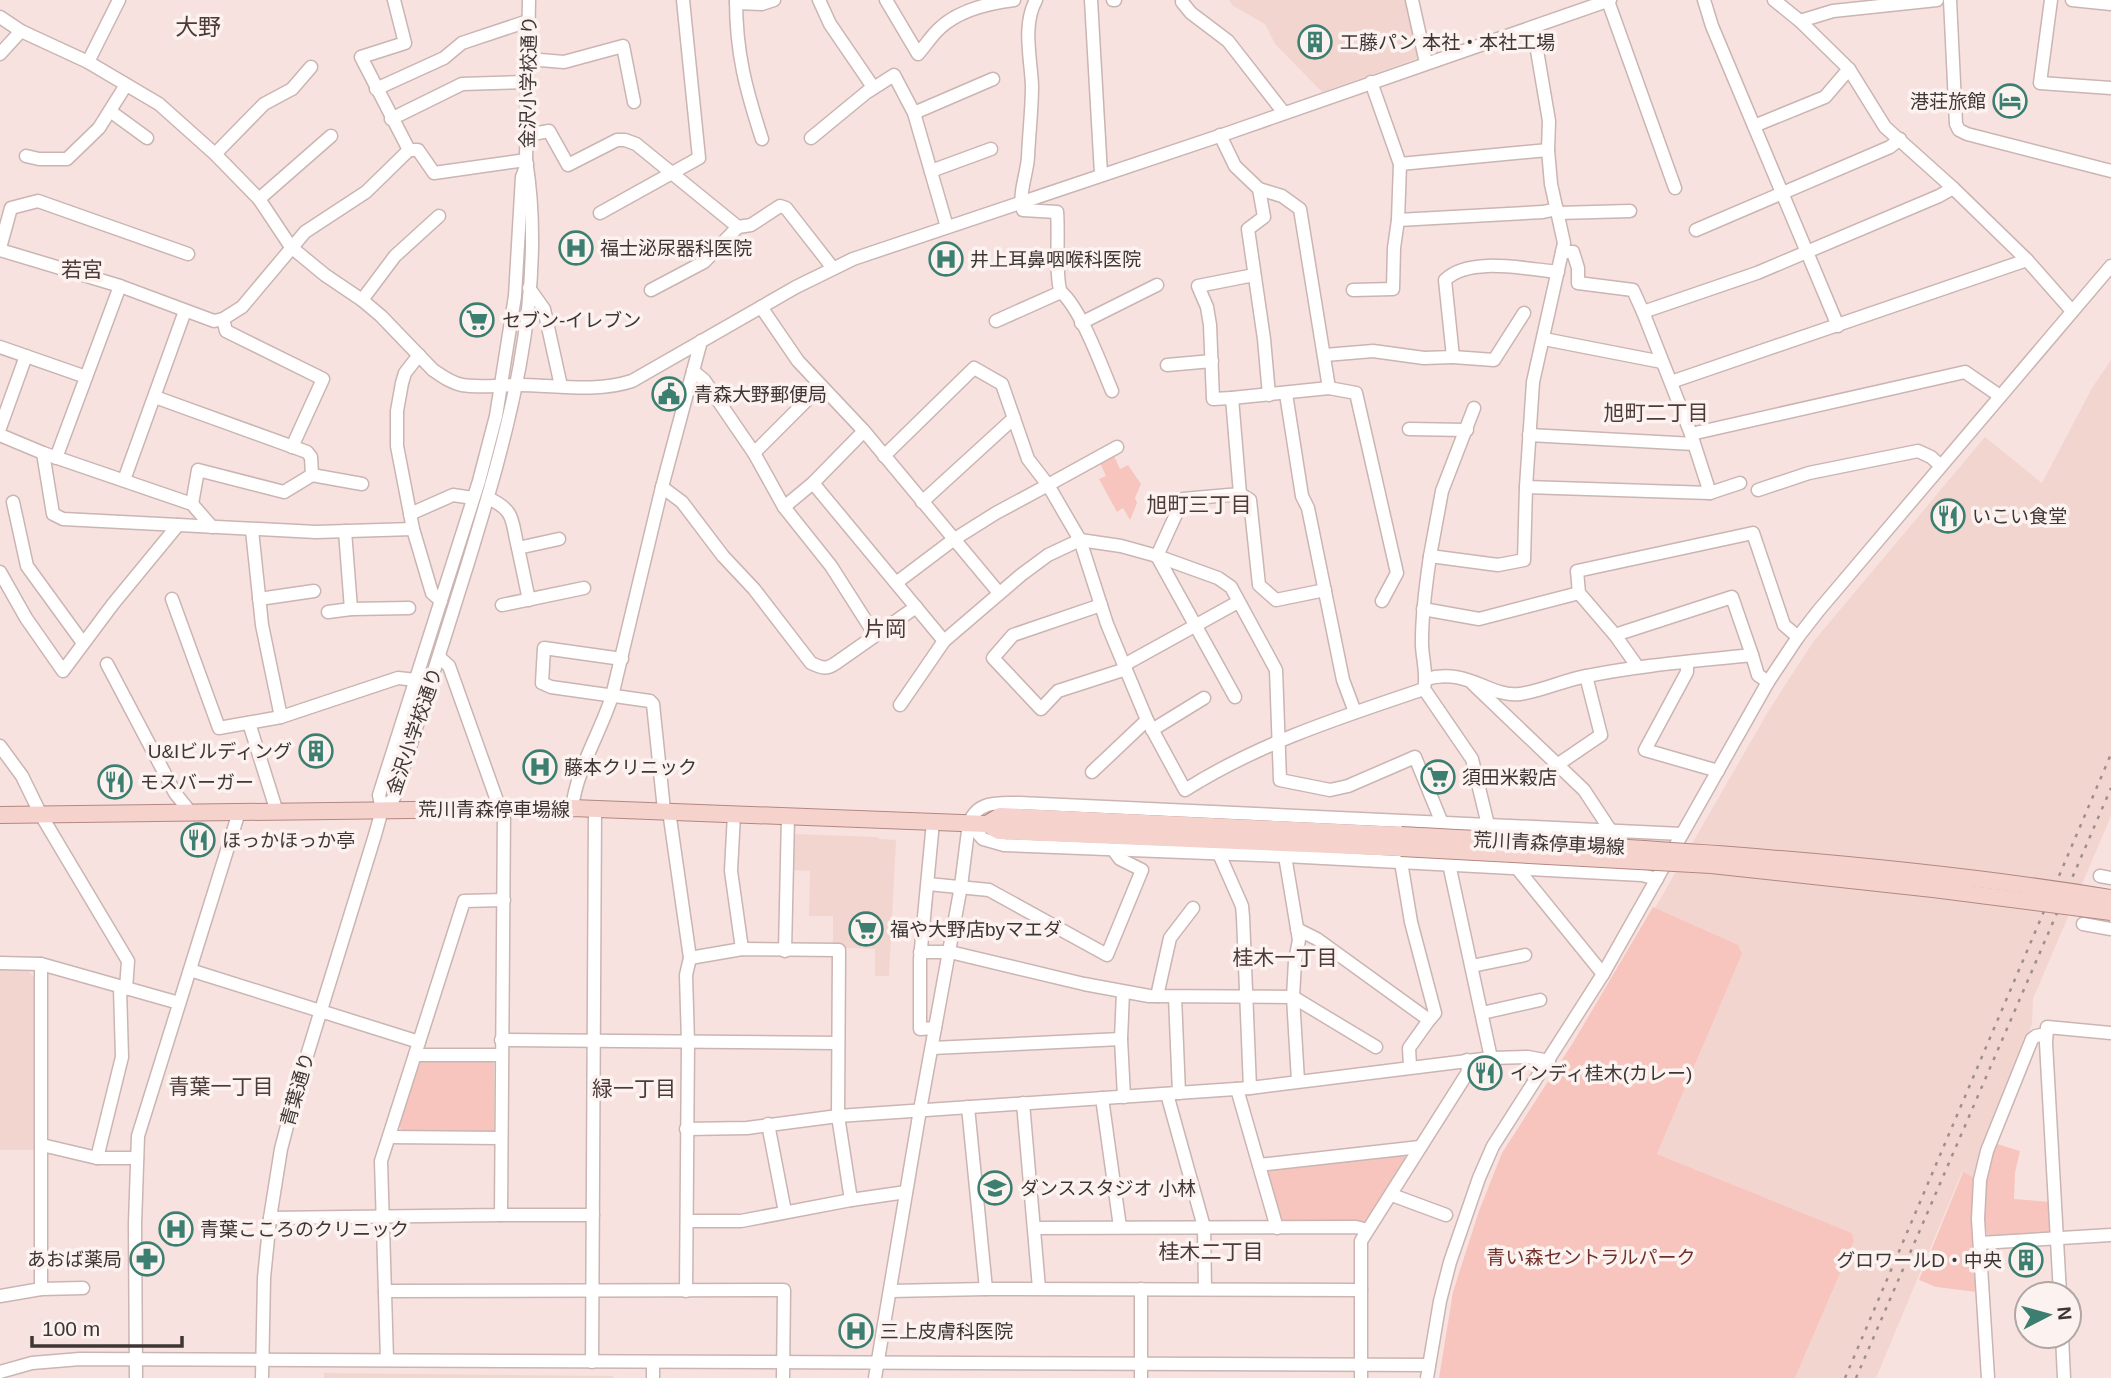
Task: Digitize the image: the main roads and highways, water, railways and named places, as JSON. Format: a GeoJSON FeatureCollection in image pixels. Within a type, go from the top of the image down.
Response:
{"type":"FeatureCollection","features":[{"type":"Feature","properties":{"kind":"main road","name":"荒川青森停車場線"},"geometry":{"type":"LineString","coordinates":[[0,815],[595,808],[969,823],[987,824],[999,831],[1401,848],[1711,865],[2111,912]]}},
{"type":"Feature","properties":{"kind":"main road","name":"荒川青森停車場線"},"geometry":{"type":"LineString","coordinates":[[1401,848],[1710,852],[1940,874],[2111,898]]}},
{"type":"Feature","properties":{"kind":"railway"},"geometry":{"type":"LineString","coordinates":[[1845,1378],[2111,754]]}},
{"type":"Feature","properties":{"kind":"railway"},"geometry":{"type":"LineString","coordinates":[[1856,1378],[2111,788]]}},
{"type":"Feature","properties":{"kind":"place","name":"工藤パン 本社・本社工場"},"geometry":{"type":"Point","coordinates":[1315,42]}},
{"type":"Feature","properties":{"kind":"place","name":"港荘旅館"},"geometry":{"type":"Point","coordinates":[2010,101]}},
{"type":"Feature","properties":{"kind":"place","name":"福士泌尿器科医院"},"geometry":{"type":"Point","coordinates":[576,248]}},
{"type":"Feature","properties":{"kind":"place","name":"井上耳鼻咽喉科医院"},"geometry":{"type":"Point","coordinates":[946,259]}},
{"type":"Feature","properties":{"kind":"place","name":"セブン-イレブン"},"geometry":{"type":"Point","coordinates":[477,320]}},
{"type":"Feature","properties":{"kind":"place","name":"青森大野郵便局"},"geometry":{"type":"Point","coordinates":[669,394]}},
{"type":"Feature","properties":{"kind":"place","name":"いこい食堂"},"geometry":{"type":"Point","coordinates":[1948,516]}},
{"type":"Feature","properties":{"kind":"place","name":"U&Iビルディング"},"geometry":{"type":"Point","coordinates":[316,751]}},
{"type":"Feature","properties":{"kind":"place","name":"藤本クリニック"},"geometry":{"type":"Point","coordinates":[540,767]}},
{"type":"Feature","properties":{"kind":"place","name":"須田米穀店"},"geometry":{"type":"Point","coordinates":[1438,777]}},
{"type":"Feature","properties":{"kind":"place","name":"モスバーガー"},"geometry":{"type":"Point","coordinates":[115,782]}},
{"type":"Feature","properties":{"kind":"place","name":"ほっかほっか亭"},"geometry":{"type":"Point","coordinates":[198,840]}},
{"type":"Feature","properties":{"kind":"place","name":"福や大野店byマエダ"},"geometry":{"type":"Point","coordinates":[866,929]}},
{"type":"Feature","properties":{"kind":"place","name":"インディ桂木(カレー)"},"geometry":{"type":"Point","coordinates":[1485,1073]}},
{"type":"Feature","properties":{"kind":"place","name":"ダンススタジオ 小林"},"geometry":{"type":"Point","coordinates":[995,1188]}},
{"type":"Feature","properties":{"kind":"place","name":"青葉こころのクリニック"},"geometry":{"type":"Point","coordinates":[176,1229]}},
{"type":"Feature","properties":{"kind":"place","name":"あおば薬局"},"geometry":{"type":"Point","coordinates":[147,1259]}},
{"type":"Feature","properties":{"kind":"place","name":"グロワールD・中央"},"geometry":{"type":"Point","coordinates":[2026,1260]}},
{"type":"Feature","properties":{"kind":"place","name":"三上皮膚科医院"},"geometry":{"type":"Point","coordinates":[856,1331]}},
{"type":"Feature","properties":{"kind":"district","name":"大野"},"geometry":{"type":"Point","coordinates":[198,27]}},
{"type":"Feature","properties":{"kind":"district","name":"若宮"},"geometry":{"type":"Point","coordinates":[82,270]}},
{"type":"Feature","properties":{"kind":"district","name":"旭町二丁目"},"geometry":{"type":"Point","coordinates":[1656,413]}},
{"type":"Feature","properties":{"kind":"district","name":"旭町三丁目"},"geometry":{"type":"Point","coordinates":[1199,505]}},
{"type":"Feature","properties":{"kind":"district","name":"片岡"},"geometry":{"type":"Point","coordinates":[885,629]}},
{"type":"Feature","properties":{"kind":"district","name":"桂木一丁目"},"geometry":{"type":"Point","coordinates":[1285,958]}},
{"type":"Feature","properties":{"kind":"district","name":"青葉一丁目"},"geometry":{"type":"Point","coordinates":[221,1087]}},
{"type":"Feature","properties":{"kind":"district","name":"緑一丁目"},"geometry":{"type":"Point","coordinates":[634,1089]}},
{"type":"Feature","properties":{"kind":"district","name":"桂木二丁目"},"geometry":{"type":"Point","coordinates":[1211,1252]}},
{"type":"Feature","properties":{"kind":"park label","name":"青い森セントラルパーク"},"geometry":{"type":"Point","coordinates":[1591,1257]}}]}
